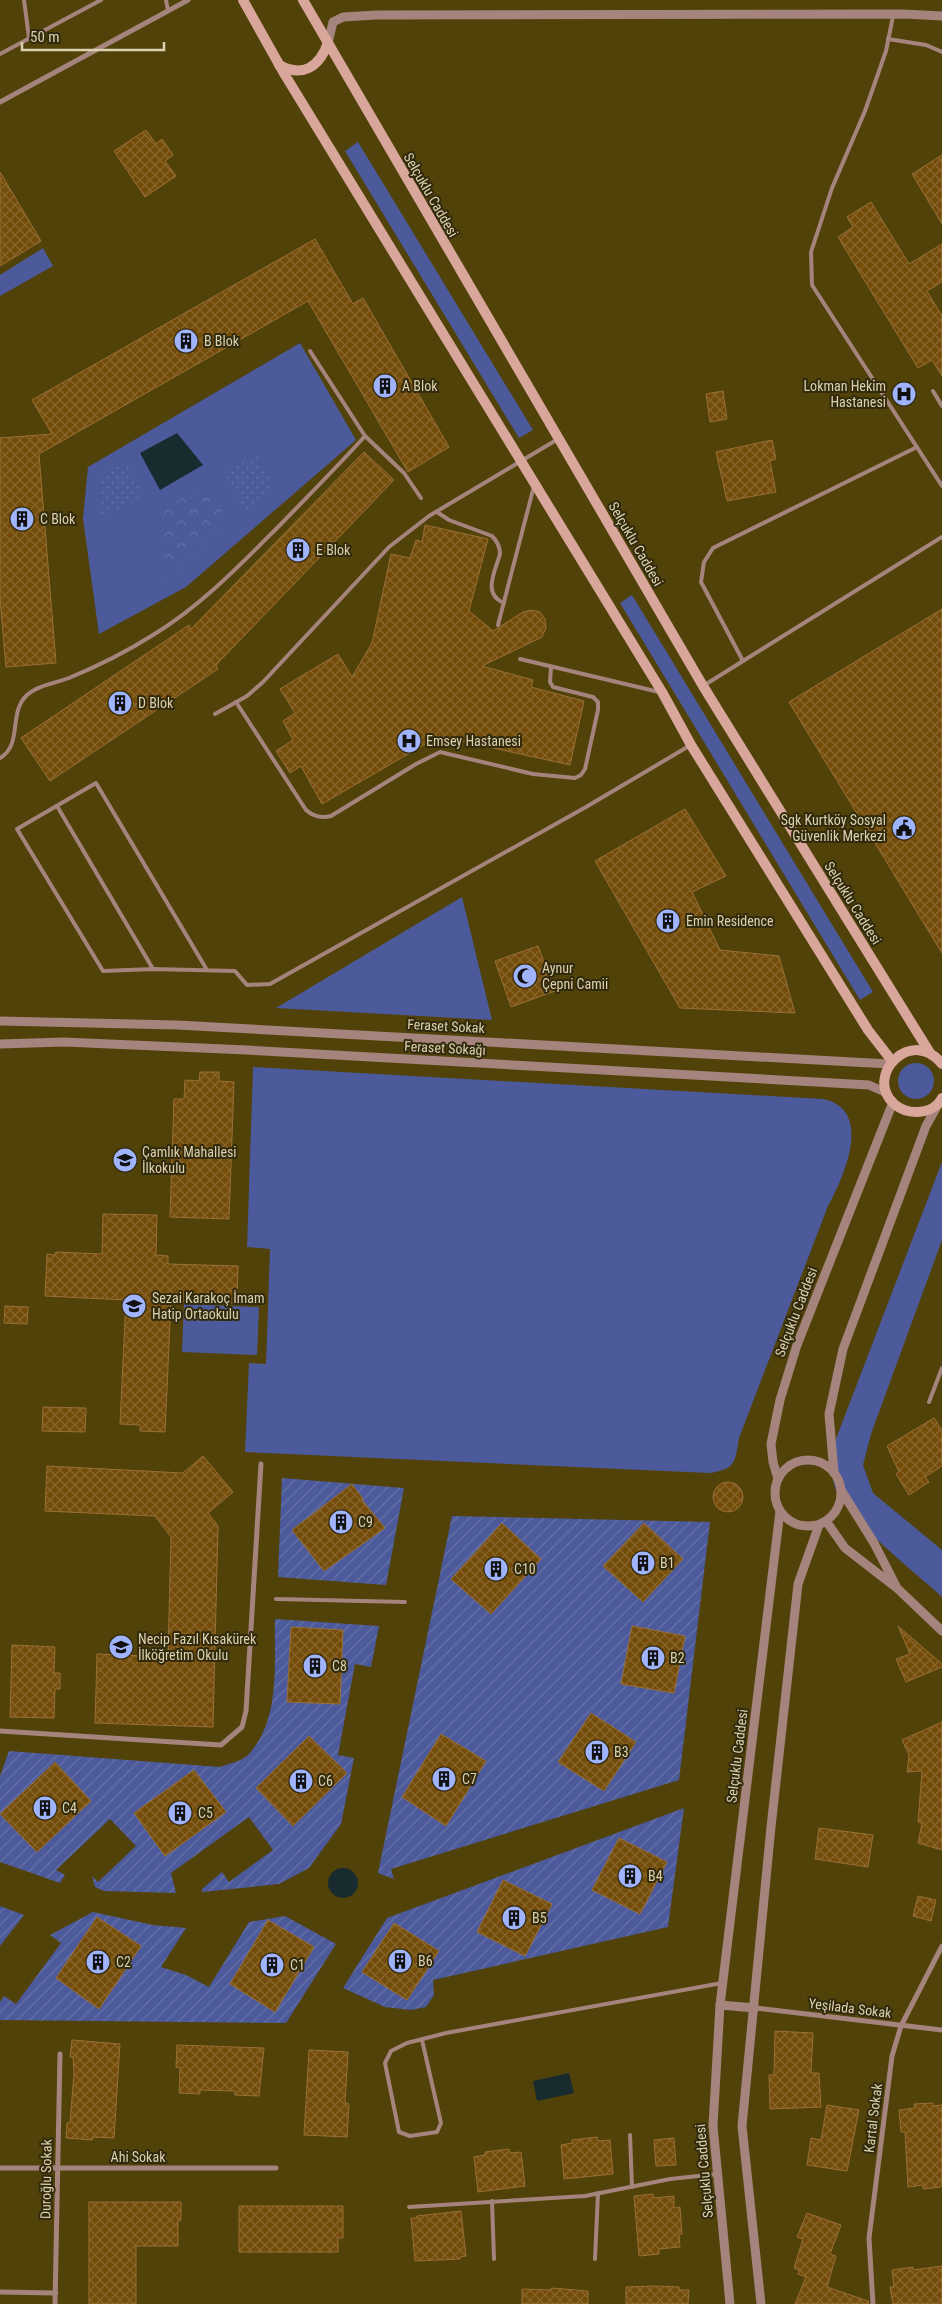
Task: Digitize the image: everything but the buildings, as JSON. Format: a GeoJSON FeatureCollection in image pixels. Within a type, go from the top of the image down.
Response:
{"type":"FeatureCollection","features":[{"type":"Feature","properties":{"kind":"main road"},"geometry":{"type":"LineString","coordinates":[[243,0],[279,64],[662,692],[691,745],[868,1030],[891,1063]]}},
{"type":"Feature","properties":{"kind":"main road","name":"Selçuklu Caddesi"},"geometry":{"type":"LineString","coordinates":[[303,0],[703,686],[938,1058]]}},
{"type":"Feature","properties":{"kind":"main road"},"geometry":{"type":"LineString","coordinates":[[279,64],[295,71],[311,67],[321,58],[328,43]]}},
{"type":"Feature","properties":{"kind":"main road"},"geometry":{"type":"LineString","coordinates":[[938,1058],[912,1050],[903,1052],[891,1063],[886,1074],[890,1098],[901,1109],[911,1112],[922,1112],[932,1108],[941,1100]]}},
{"type":"Feature","properties":{"kind":"street"},"geometry":{"type":"LineString","coordinates":[[0,102],[188,0]]}},
{"type":"Feature","properties":{"kind":"street"},"geometry":{"type":"LineString","coordinates":[[328,43],[333,22],[343,17],[376,15],[893,14],[942,16]]}},
{"type":"Feature","properties":{"kind":"street","name":"Feraset Sokak"},"geometry":{"type":"LineString","coordinates":[[0,1021],[177,1025],[891,1063]]}},
{"type":"Feature","properties":{"kind":"street","name":"Feraset Sokağı"},"geometry":{"type":"LineString","coordinates":[[0,1044],[22,1041],[64,1042],[869,1085],[890,1098]]}},
{"type":"Feature","properties":{"kind":"street","name":"Selçuklu Caddesi"},"geometry":{"type":"LineString","coordinates":[[778,1479],[770,1444],[797,1345],[890,1098]]}},
{"type":"Feature","properties":{"kind":"street"},"geometry":{"type":"LineString","coordinates":[[898,1588],[874,1543],[841,1490],[834,1473],[829,1414],[843,1349],[926,1126],[941,1100]]}},
{"type":"Feature","properties":{"kind":"street"},"geometry":{"type":"LineString","coordinates":[[822,1523],[804,1526],[794,1524],[780,1511],[775,1490],[778,1479],[793,1464],[803,1461],[814,1461],[824,1465],[834,1473]]}},
{"type":"Feature","properties":{"kind":"street"},"geometry":{"type":"LineString","coordinates":[[0,1731],[221,1745],[242,1727],[246,1711],[261,1464]]}},
{"type":"Feature","properties":{"kind":"street"},"geometry":{"type":"LineString","coordinates":[[761,2304],[742,2126],[755,2008],[771,1827],[798,1584],[822,1523],[837,1510],[841,1501],[841,1490]]}},
{"type":"Feature","properties":{"kind":"street","name":"Selçuklu Caddesi"},"geometry":{"type":"LineString","coordinates":[[730,2304],[713,2126],[720,2005],[780,1511]]}},
{"type":"Feature","properties":{"kind":"street"},"geometry":{"type":"LineString","coordinates":[[822,1523],[846,1548],[898,1588],[942,1632]]}},
{"type":"Feature","properties":{"kind":"street","name":"Kartal Sokak"},"geometry":{"type":"LineString","coordinates":[[873,2304],[869,2238],[892,2056],[901,2026],[942,1946]]}},
{"type":"Feature","properties":{"kind":"street"},"geometry":{"type":"LineString","coordinates":[[720,2005],[755,2008]]}},
{"type":"Feature","properties":{"kind":"street","name":"Yeşilada Sokak"},"geometry":{"type":"LineString","coordinates":[[755,2008],[942,2030]]}},
{"type":"Feature","properties":{"kind":"street","name":"Duroğlu Sokak"},"geometry":{"type":"LineString","coordinates":[[55,2304],[60,2054]]}},
{"type":"Feature","properties":{"kind":"street","name":"Ahi Sokak"},"geometry":{"type":"LineString","coordinates":[[0,2168],[276,2168]]}},
{"type":"Feature","properties":{"kind":"street"},"geometry":{"type":"LineString","coordinates":[[0,2292],[56,2293]]}},
{"type":"Feature","properties":{"kind":"lane"},"geometry":{"type":"LineString","coordinates":[[24,0],[29,38]]}},
{"type":"Feature","properties":{"kind":"lane"},"geometry":{"type":"LineString","coordinates":[[0,54],[101,0]]}},
{"type":"Feature","properties":{"kind":"lane"},"geometry":{"type":"LineString","coordinates":[[166,0],[168,11]]}},
{"type":"Feature","properties":{"kind":"lane"},"geometry":{"type":"LineString","coordinates":[[893,14],[886,51],[865,111],[832,188],[811,252],[812,284],[942,486]]}},
{"type":"Feature","properties":{"kind":"lane"},"geometry":{"type":"LineString","coordinates":[[888,39],[926,45],[942,52]]}},
{"type":"Feature","properties":{"kind":"lane"},"geometry":{"type":"LineString","coordinates":[[310,351],[365,436],[404,473],[421,498]]}},
{"type":"Feature","properties":{"kind":"lane"},"geometry":{"type":"LineString","coordinates":[[933,391],[942,406]]}},
{"type":"Feature","properties":{"kind":"lane"},"geometry":{"type":"LineString","coordinates":[[0,758],[9,750],[13,740],[16,711],[27,695],[34,689],[66,679],[119,655],[181,617],[229,577],[365,436]]}},
{"type":"Feature","properties":{"kind":"lane"},"geometry":{"type":"LineString","coordinates":[[215,714],[248,696],[263,682],[389,547],[411,528],[520,460],[558,439]]}},
{"type":"Feature","properties":{"kind":"lane"},"geometry":{"type":"LineString","coordinates":[[743,661],[701,582],[704,562],[713,548],[917,447]]}},
{"type":"Feature","properties":{"kind":"lane"},"geometry":{"type":"LineString","coordinates":[[498,625],[535,484]]}},
{"type":"Feature","properties":{"kind":"lane"},"geometry":{"type":"LineString","coordinates":[[436,512],[449,520],[492,536],[495,539],[500,554],[490,589],[493,596],[504,604]]}},
{"type":"Feature","properties":{"kind":"lane"},"geometry":{"type":"LineString","coordinates":[[703,686],[942,537]]}},
{"type":"Feature","properties":{"kind":"lane"},"geometry":{"type":"LineString","coordinates":[[520,659],[551,668],[662,692]]}},
{"type":"Feature","properties":{"kind":"lane"},"geometry":{"type":"LineString","coordinates":[[236,702],[306,810],[323,818],[331,816],[416,764],[440,752],[533,774],[575,778],[581,775],[585,769],[598,710],[598,702],[593,697],[554,687],[550,682],[551,668]]}},
{"type":"Feature","properties":{"kind":"lane"},"geometry":{"type":"LineString","coordinates":[[207,970],[96,784],[17,829],[103,971],[154,969],[235,971],[247,985],[270,984],[691,745]]}},
{"type":"Feature","properties":{"kind":"lane"},"geometry":{"type":"LineString","coordinates":[[57,806],[154,969]]}},
{"type":"Feature","properties":{"kind":"lane"},"geometry":{"type":"LineString","coordinates":[[929,1402],[942,1368]]}},
{"type":"Feature","properties":{"kind":"lane"},"geometry":{"type":"LineString","coordinates":[[276,1599],[405,1602]]}},
{"type":"Feature","properties":{"kind":"lane"},"geometry":{"type":"LineString","coordinates":[[422,2040],[441,2123],[436,2132],[407,2136],[399,2132],[385,2063],[391,2051],[407,2043],[422,2040],[722,1982]]}},
{"type":"Feature","properties":{"kind":"lane"},"geometry":{"type":"LineString","coordinates":[[630,2135],[632,2187]]}},
{"type":"Feature","properties":{"kind":"lane"},"geometry":{"type":"LineString","coordinates":[[408,2207],[598,2193],[670,2179],[718,2174]]}},
{"type":"Feature","properties":{"kind":"lane"},"geometry":{"type":"LineString","coordinates":[[595,2259],[598,2193]]}},
{"type":"Feature","properties":{"kind":"lane"},"geometry":{"type":"LineString","coordinates":[[492,2202],[494,2258]]}},
{"type":"Feature","properties":{"kind":"green space"},"geometry":{"type":"Polygon","coordinates":[[[358,142],[533,430],[519,438],[345,151],[358,142]]]}},
{"type":"Feature","properties":{"kind":"green space"},"geometry":{"type":"Polygon","coordinates":[[[43,248],[53,266],[0,296],[0,275],[43,248]]]}},
{"type":"Feature","properties":{"kind":"green space"},"geometry":{"type":"Polygon","coordinates":[[[300,343],[356,440],[186,587],[99,634],[83,519],[88,467],[300,343]]]}},
{"type":"Feature","properties":{"kind":"green space"},"geometry":{"type":"Polygon","coordinates":[[[256,454],[272,484],[246,511],[225,473],[256,454]]]}},
{"type":"Feature","properties":{"kind":"green space"},"geometry":{"type":"Polygon","coordinates":[[[126,463],[143,497],[99,518],[102,474],[126,463]]]}},
{"type":"Feature","properties":{"kind":"green space"},"geometry":{"type":"Polygon","coordinates":[[[210,484],[227,524],[165,579],[163,508],[210,484]]]}},
{"type":"Feature","properties":{"kind":"green space"},"geometry":{"type":"Polygon","coordinates":[[[632,595],[873,992],[860,1000],[620,603],[632,595]]]}},
{"type":"Feature","properties":{"kind":"green space"},"geometry":{"type":"Polygon","coordinates":[[[462,897],[492,1020],[276,1008],[462,897]]]}},
{"type":"Feature","properties":{"kind":"green space"},"geometry":{"type":"Polygon","coordinates":[[[916,1063],[923,1064],[929,1068],[933,1074],[933,1088],[929,1094],[923,1098],[916,1099],[909,1098],[903,1094],[899,1088],[898,1081],[899,1074],[903,1068],[909,1064],[916,1063]]]}},
{"type":"Feature","properties":{"kind":"green space"},"geometry":{"type":"Polygon","coordinates":[[[253,1067],[823,1099],[839,1105],[848,1116],[851,1130],[851,1145],[847,1162],[828,1206],[739,1438],[733,1463],[725,1469],[710,1473],[245,1452],[249,1363],[266,1364],[270,1249],[247,1247],[253,1067]]]}},
{"type":"Feature","properties":{"kind":"green space"},"geometry":{"type":"Polygon","coordinates":[[[942,1162],[942,1240],[871,1434],[863,1465],[873,1493],[942,1550],[942,1597],[884,1546],[854,1516],[836,1490],[832,1467],[834,1444],[942,1162]]]}},
{"type":"Feature","properties":{"kind":"green space"},"geometry":{"type":"Polygon","coordinates":[[[184,1304],[259,1307],[257,1355],[182,1352],[184,1304]]]}},
{"type":"Feature","properties":{"kind":"green space"},"geometry":{"type":"Polygon","coordinates":[[[282,1478],[404,1488],[386,1585],[278,1577],[282,1478]]]}},
{"type":"Feature","properties":{"kind":"green space"},"geometry":{"type":"Polygon","coordinates":[[[452,1516],[710,1522],[679,1780],[391,1869],[394,1879],[378,1873],[452,1516]]]}},
{"type":"Feature","properties":{"kind":"green space"},"geometry":{"type":"Polygon","coordinates":[[[275,1619],[379,1626],[371,1667],[355,1664],[338,1755],[354,1758],[341,1824],[309,1868],[279,1884],[202,1892],[202,1889],[222,1872],[229,1882],[273,1850],[249,1817],[171,1873],[176,1893],[104,1891],[95,1887],[92,1876],[98,1882],[136,1846],[110,1819],[56,1870],[65,1875],[60,1883],[0,1862],[0,1776],[9,1751],[220,1767],[239,1761],[248,1755],[259,1741],[271,1708],[275,1672],[275,1619]]]}},
{"type":"Feature","properties":{"kind":"green space"},"geometry":{"type":"Polygon","coordinates":[[[684,1808],[668,1927],[433,1980],[434,1995],[426,2007],[411,2010],[385,2007],[343,1988],[387,1918],[684,1808]]]}},
{"type":"Feature","properties":{"kind":"green space"},"geometry":{"type":"Polygon","coordinates":[[[0,1906],[24,1915],[0,1946],[0,1906]]]}},
{"type":"Feature","properties":{"kind":"green space"},"geometry":{"type":"Polygon","coordinates":[[[93,1912],[153,1925],[186,1928],[161,1967],[186,1975],[209,1987],[249,1922],[285,1916],[336,1944],[286,2023],[0,2020],[0,2002],[4,1996],[16,2004],[61,1943],[50,1935],[93,1912]]]}},
{"type":"Feature","properties":{"kind":"shaded area"},"geometry":{"type":"Polygon","coordinates":[[[177,433],[203,465],[160,490],[140,453],[177,433]]]}},
{"type":"Feature","properties":{"kind":"shaded area"},"geometry":{"type":"Polygon","coordinates":[[[343,1868],[354,1872],[358,1883],[354,1894],[343,1898],[332,1894],[328,1883],[332,1872],[343,1868]]]}},
{"type":"Feature","properties":{"kind":"shaded area"},"geometry":{"type":"Polygon","coordinates":[[[569,2073],[574,2093],[537,2101],[533,2081],[569,2073]]]}},
{"type":"Feature","properties":{"kind":"place","name":"B Blok"},"geometry":{"type":"Point","coordinates":[186,341]}},
{"type":"Feature","properties":{"kind":"place","name":"A Blok"},"geometry":{"type":"Point","coordinates":[385,386]}},
{"type":"Feature","properties":{"kind":"place","name":"Lokman Hekim Hastanesi"},"geometry":{"type":"Point","coordinates":[904,394]}},
{"type":"Feature","properties":{"kind":"place","name":"C Blok"},"geometry":{"type":"Point","coordinates":[22,519]}},
{"type":"Feature","properties":{"kind":"place","name":"E Blok"},"geometry":{"type":"Point","coordinates":[298,550]}},
{"type":"Feature","properties":{"kind":"place","name":"D Blok"},"geometry":{"type":"Point","coordinates":[120,703]}},
{"type":"Feature","properties":{"kind":"place","name":"Emsey Hastanesi"},"geometry":{"type":"Point","coordinates":[409,741]}},
{"type":"Feature","properties":{"kind":"place","name":"Sgk Kurtköy Sosyal Güvenlik Merkezi"},"geometry":{"type":"Point","coordinates":[904,828]}},
{"type":"Feature","properties":{"kind":"place","name":"Emin Residence"},"geometry":{"type":"Point","coordinates":[668,921]}},
{"type":"Feature","properties":{"kind":"place","name":"Aynur Çepni Camii"},"geometry":{"type":"Point","coordinates":[525,976]}},
{"type":"Feature","properties":{"kind":"place","name":"Çamlık Mahallesi İlkokulu"},"geometry":{"type":"Point","coordinates":[125,1160]}},
{"type":"Feature","properties":{"kind":"place","name":"Sezai Karakoç İmam Hatip Ortaokulu"},"geometry":{"type":"Point","coordinates":[134,1306]}},
{"type":"Feature","properties":{"kind":"place","name":"C9"},"geometry":{"type":"Point","coordinates":[341,1522]}},
{"type":"Feature","properties":{"kind":"place","name":"B1"},"geometry":{"type":"Point","coordinates":[643,1563]}},
{"type":"Feature","properties":{"kind":"place","name":"C10"},"geometry":{"type":"Point","coordinates":[496,1569]}},
{"type":"Feature","properties":{"kind":"place","name":"Necip Fazıl Kısakürek İlköğretim Okulu"},"geometry":{"type":"Point","coordinates":[121,1647]}},
{"type":"Feature","properties":{"kind":"place","name":"B2"},"geometry":{"type":"Point","coordinates":[653,1658]}},
{"type":"Feature","properties":{"kind":"place","name":"C8"},"geometry":{"type":"Point","coordinates":[315,1666]}},
{"type":"Feature","properties":{"kind":"place","name":"B3"},"geometry":{"type":"Point","coordinates":[597,1752]}},
{"type":"Feature","properties":{"kind":"place","name":"C7"},"geometry":{"type":"Point","coordinates":[444,1779]}},
{"type":"Feature","properties":{"kind":"place","name":"C6"},"geometry":{"type":"Point","coordinates":[301,1781]}},
{"type":"Feature","properties":{"kind":"place","name":"C4"},"geometry":{"type":"Point","coordinates":[45,1808]}},
{"type":"Feature","properties":{"kind":"place","name":"C5"},"geometry":{"type":"Point","coordinates":[180,1813]}},
{"type":"Feature","properties":{"kind":"place","name":"B4"},"geometry":{"type":"Point","coordinates":[630,1876]}},
{"type":"Feature","properties":{"kind":"place","name":"B5"},"geometry":{"type":"Point","coordinates":[514,1918]}},
{"type":"Feature","properties":{"kind":"place","name":"B6"},"geometry":{"type":"Point","coordinates":[400,1961]}},
{"type":"Feature","properties":{"kind":"place","name":"C2"},"geometry":{"type":"Point","coordinates":[98,1962]}},
{"type":"Feature","properties":{"kind":"place","name":"C1"},"geometry":{"type":"Point","coordinates":[272,1965]}}]}
